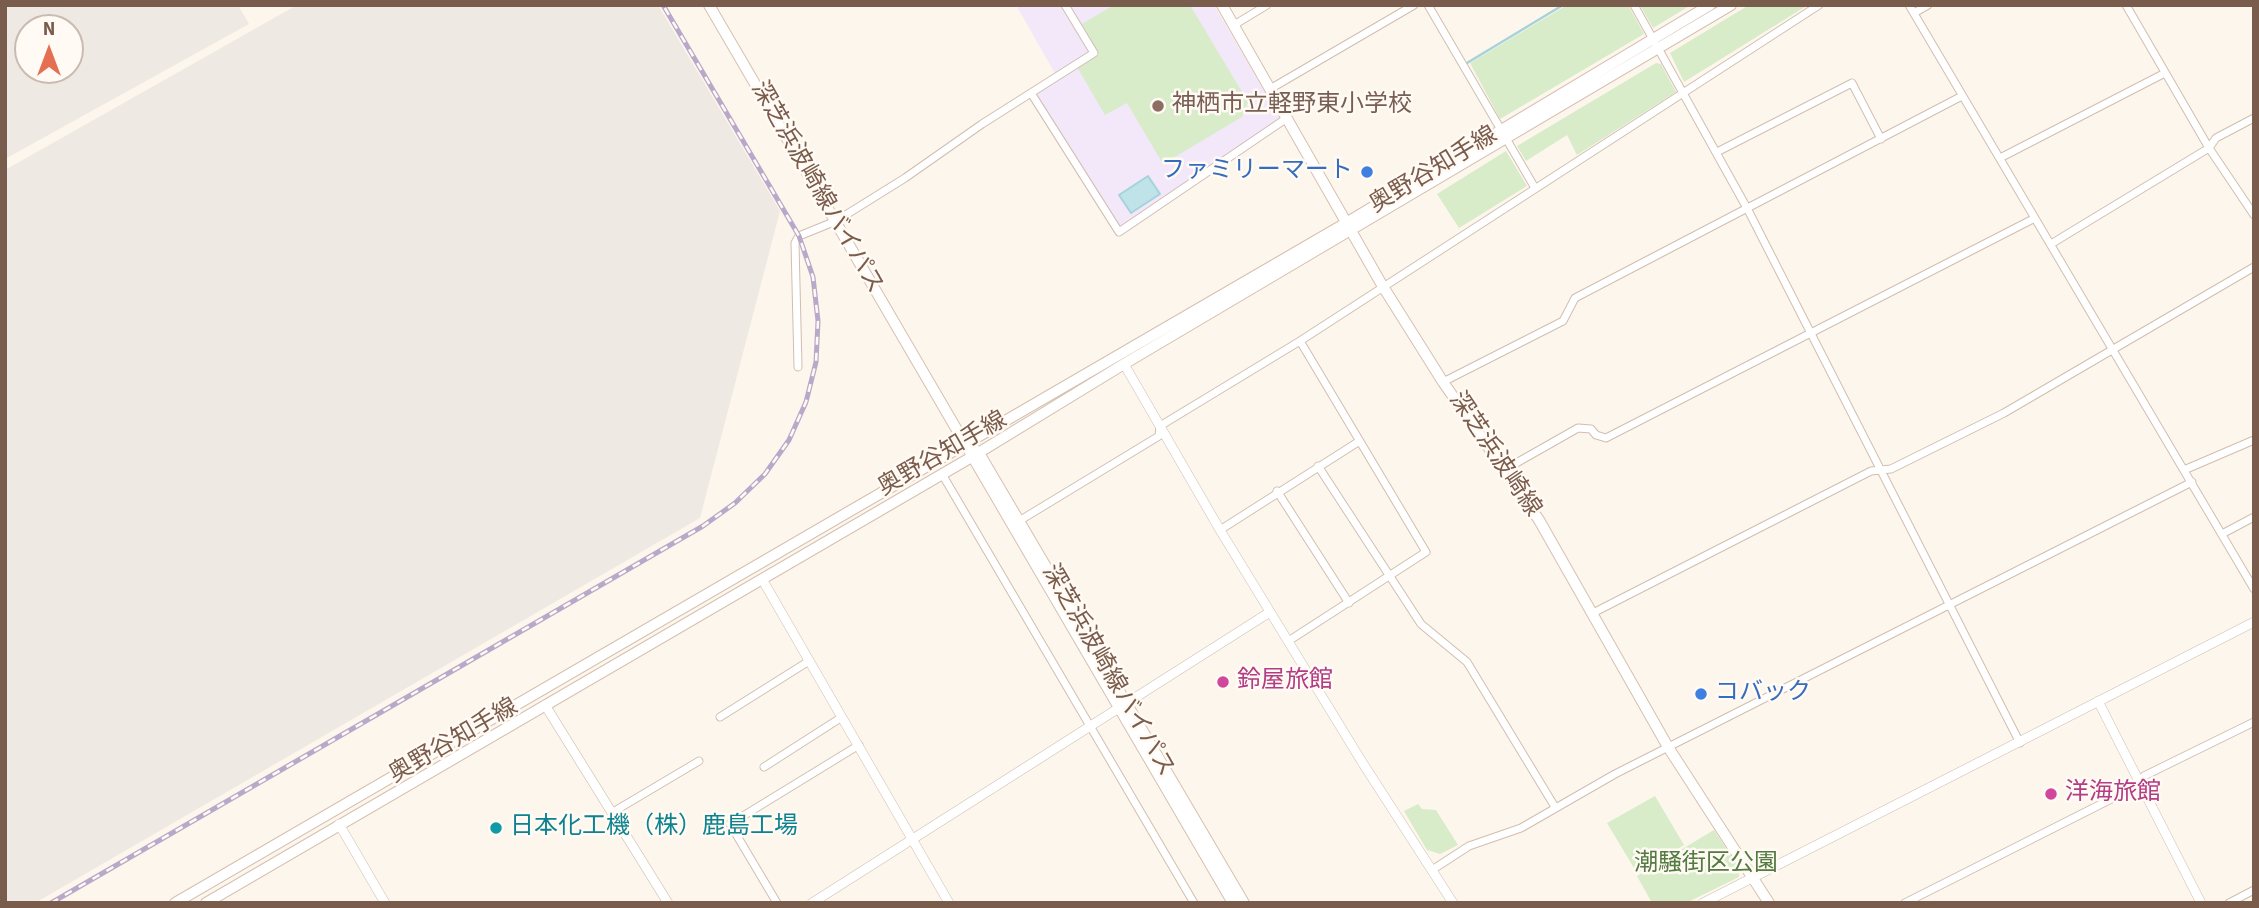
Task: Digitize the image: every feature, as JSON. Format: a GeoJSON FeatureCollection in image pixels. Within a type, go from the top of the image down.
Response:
{"type":"FeatureCollection","features":[{"type":"Feature","properties":{"kind":"main road","name":"深芝浜波崎線"},"geometry":{"type":"LineString","coordinates":[[1223,5],[1382,285],[1443,382],[1539,520],[1668,747],[1769,903]]}},
{"type":"Feature","properties":{"kind":"main road","name":"奥野谷知手線"},"geometry":{"type":"LineString","coordinates":[[1657,43],[1710,5]]}},
{"type":"Feature","properties":{"kind":"main road","name":"奥野谷知手線"},"geometry":{"type":"LineString","coordinates":[[206,903],[942,474],[1657,43],[1731,5]]}},
{"type":"Feature","properties":{"kind":"main road","name":"深芝浜波崎線バイパス"},"geometry":{"type":"LineString","coordinates":[[713,7],[965,443],[1019,521],[1233,903]]}},
{"type":"Feature","properties":{"kind":"main road","name":"奥野谷知手線"},"geometry":{"type":"LineString","coordinates":[[174,903],[965,443],[1349,227]]}},
{"type":"Feature","properties":{"kind":"main road","name":"深芝浜波崎線バイパス"},"geometry":{"type":"LineString","coordinates":[[974,455],[1121,705],[1244,903]]}},
{"type":"Feature","properties":{"kind":"street"},"geometry":{"type":"LineString","coordinates":[[798,367],[795,243],[799,236],[836,221],[1094,53],[1065,5]]}},
{"type":"Feature","properties":{"kind":"street"},"geometry":{"type":"LineString","coordinates":[[1234,25],[1267,5]]}},
{"type":"Feature","properties":{"kind":"street"},"geometry":{"type":"LineString","coordinates":[[1270,89],[1415,5]]}},
{"type":"Feature","properties":{"kind":"street"},"geometry":{"type":"LineString","coordinates":[[1429,5],[1535,188]]}},
{"type":"Feature","properties":{"kind":"street"},"geometry":{"type":"LineString","coordinates":[[1634,5],[1748,210],[2020,743]]}},
{"type":"Feature","properties":{"kind":"street"},"geometry":{"type":"LineString","coordinates":[[1019,521],[1158,436],[1160,426],[1300,341],[1382,285],[1819,5]]}},
{"type":"Feature","properties":{"kind":"street"},"geometry":{"type":"LineString","coordinates":[[1909,5],[2254,589]]}},
{"type":"Feature","properties":{"kind":"street"},"geometry":{"type":"LineString","coordinates":[[1914,13],[1928,5]]}},
{"type":"Feature","properties":{"kind":"street"},"geometry":{"type":"LineString","coordinates":[[2128,6],[2208,148],[2254,215]]}},
{"type":"Feature","properties":{"kind":"street"},"geometry":{"type":"LineString","coordinates":[[2000,158],[2165,74]]}},
{"type":"Feature","properties":{"kind":"street"},"geometry":{"type":"LineString","coordinates":[[1717,152],[1852,83],[1881,139]]}},
{"type":"Feature","properties":{"kind":"street"},"geometry":{"type":"LineString","coordinates":[[1031,93],[1119,232],[1287,118]]}},
{"type":"Feature","properties":{"kind":"street"},"geometry":{"type":"LineString","coordinates":[[1443,382],[1563,321],[1575,298],[1962,96]]}},
{"type":"Feature","properties":{"kind":"street"},"geometry":{"type":"LineString","coordinates":[[2051,244],[2208,148],[2216,138],[2254,118]]}},
{"type":"Feature","properties":{"kind":"street"},"geometry":{"type":"LineString","coordinates":[[1504,470],[1577,428],[1591,429],[1596,435],[1606,438],[2035,218]]}},
{"type":"Feature","properties":{"kind":"street"},"geometry":{"type":"LineString","coordinates":[[1591,614],[1871,471],[1891,470],[2004,413],[2254,267]]}},
{"type":"Feature","properties":{"kind":"street"},"geometry":{"type":"LineString","coordinates":[[1290,640],[1426,552],[1300,341]]}},
{"type":"Feature","properties":{"kind":"street"},"geometry":{"type":"LineString","coordinates":[[1124,364],[1270,612],[1453,903]]}},
{"type":"Feature","properties":{"kind":"street"},"geometry":{"type":"LineString","coordinates":[[2184,470],[2254,440]]}},
{"type":"Feature","properties":{"kind":"street"},"geometry":{"type":"LineString","coordinates":[[1220,530],[1358,442]]}},
{"type":"Feature","properties":{"kind":"street"},"geometry":{"type":"LineString","coordinates":[[1318,466],[1389,578],[1422,624],[1467,662],[1555,807]]}},
{"type":"Feature","properties":{"kind":"street"},"geometry":{"type":"LineString","coordinates":[[942,474],[1194,903]]}},
{"type":"Feature","properties":{"kind":"street"},"geometry":{"type":"LineString","coordinates":[[1432,870],[1469,846],[1521,828],[1668,747],[2192,481]]}},
{"type":"Feature","properties":{"kind":"street"},"geometry":{"type":"LineString","coordinates":[[1278,491],[1349,603]]}},
{"type":"Feature","properties":{"kind":"street"},"geometry":{"type":"LineString","coordinates":[[2222,534],[2254,517]]}},
{"type":"Feature","properties":{"kind":"street"},"geometry":{"type":"LineString","coordinates":[[762,579],[949,903]]}},
{"type":"Feature","properties":{"kind":"street"},"geometry":{"type":"LineString","coordinates":[[812,903],[1270,612]]}},
{"type":"Feature","properties":{"kind":"street"},"geometry":{"type":"LineString","coordinates":[[1703,903],[2254,622]]}},
{"type":"Feature","properties":{"kind":"street"},"geometry":{"type":"LineString","coordinates":[[719,717],[809,661]]}},
{"type":"Feature","properties":{"kind":"street"},"geometry":{"type":"LineString","coordinates":[[2098,701],[2201,903]]}},
{"type":"Feature","properties":{"kind":"street"},"geometry":{"type":"LineString","coordinates":[[545,705],[668,903]]}},
{"type":"Feature","properties":{"kind":"street"},"geometry":{"type":"LineString","coordinates":[[764,767],[842,717]]}},
{"type":"Feature","properties":{"kind":"street"},"geometry":{"type":"LineString","coordinates":[[1905,903],[2135,787],[2144,776],[2254,722]]}},
{"type":"Feature","properties":{"kind":"street"},"geometry":{"type":"LineString","coordinates":[[777,903],[730,824],[859,745]]}},
{"type":"Feature","properties":{"kind":"street"},"geometry":{"type":"LineString","coordinates":[[613,812],[699,761]]}},
{"type":"Feature","properties":{"kind":"street"},"geometry":{"type":"LineString","coordinates":[[339,824],[385,903]]}},
{"type":"Feature","properties":{"kind":"street"},"geometry":{"type":"LineString","coordinates":[[2228,903],[2254,890]]}},
{"type":"Feature","properties":{"kind":"shaded area"},"geometry":{"type":"Polygon","coordinates":[[[5,5],[238,5],[249,24],[5,159],[5,5]]]}},
{"type":"Feature","properties":{"kind":"shaded area"},"geometry":{"type":"Polygon","coordinates":[[[297,5],[658,5],[780,211],[700,518],[35,903],[5,903],[5,170],[297,5]]]}},
{"type":"Feature","properties":{"kind":"shaded area","name":"神栖市立軽野東小学校"},"geometry":{"type":"Polygon","coordinates":[[[1016,5],[1214,5],[1280,118],[1121,228],[1035,94],[1058,79],[1016,5]]]}},
{"type":"Feature","properties":{"kind":"green space"},"geometry":{"type":"Polygon","coordinates":[[[1114,5],[1190,5],[1248,102],[1242,117],[1163,164],[1127,103],[1105,115],[1077,67],[1099,54],[1082,24],[1114,5]]]}},
{"type":"Feature","properties":{"kind":"green space"},"geometry":{"type":"Polygon","coordinates":[[[1567,5],[1628,5],[1644,34],[1500,119],[1470,63],[1567,5]]]}},
{"type":"Feature","properties":{"kind":"green space"},"geometry":{"type":"Polygon","coordinates":[[[1640,5],[1691,5],[1653,28],[1640,5]]]}},
{"type":"Feature","properties":{"kind":"green space"},"geometry":{"type":"Polygon","coordinates":[[[1749,5],[1808,5],[1684,82],[1670,53],[1749,5]]]}},
{"type":"Feature","properties":{"kind":"green space"},"geometry":{"type":"Polygon","coordinates":[[[1656,63],[1661,64],[1676,92],[1577,155],[1567,135],[1526,161],[1517,146],[1656,63]]]}},
{"type":"Feature","properties":{"kind":"green space"},"geometry":{"type":"Polygon","coordinates":[[[1506,151],[1527,186],[1459,228],[1437,194],[1506,151]]]}},
{"type":"Feature","properties":{"kind":"green space"},"geometry":{"type":"Polygon","coordinates":[[[1655,796],[1684,845],[1637,873],[1607,823],[1655,796]]]}},
{"type":"Feature","properties":{"kind":"green space"},"geometry":{"type":"Polygon","coordinates":[[[1418,804],[1422,809],[1436,810],[1458,845],[1440,854],[1427,850],[1404,811],[1418,804]]]}},
{"type":"Feature","properties":{"kind":"green space","name":"潮騒街区公園"},"geometry":{"type":"Polygon","coordinates":[[[1714,830],[1739,868],[1739,877],[1686,903],[1652,903],[1637,876],[1714,830]]]}},
{"type":"Feature","properties":{"kind":"water"},"geometry":{"type":"Polygon","coordinates":[[[1148,176],[1160,194],[1131,213],[1119,195],[1148,176]]]}},
{"type":"Feature","properties":{"kind":"waterway"},"geometry":{"type":"LineString","coordinates":[[1467,63],[1563,5]]}},
{"type":"Feature","properties":{"kind":"railway"},"geometry":{"type":"LineString","coordinates":[[51,903],[703,526],[735,503],[765,474],[789,440],[806,402],[816,362],[818,321],[813,277],[799,236],[663,5]]}},
{"type":"Feature","properties":{"kind":"place","name":"神栖市立軽野東小学校"},"geometry":{"type":"Point","coordinates":[1158,106]}},
{"type":"Feature","properties":{"kind":"place","name":"ファミリーマート"},"geometry":{"type":"Point","coordinates":[1367,172]}},
{"type":"Feature","properties":{"kind":"place","name":"鈴屋旅館"},"geometry":{"type":"Point","coordinates":[1223,682]}},
{"type":"Feature","properties":{"kind":"place","name":"コバック"},"geometry":{"type":"Point","coordinates":[1701,694]}},
{"type":"Feature","properties":{"kind":"place","name":"洋海旅館"},"geometry":{"type":"Point","coordinates":[2051,794]}},
{"type":"Feature","properties":{"kind":"place","name":"日本化工機（株）鹿島工場"},"geometry":{"type":"Point","coordinates":[496,828]}}]}
